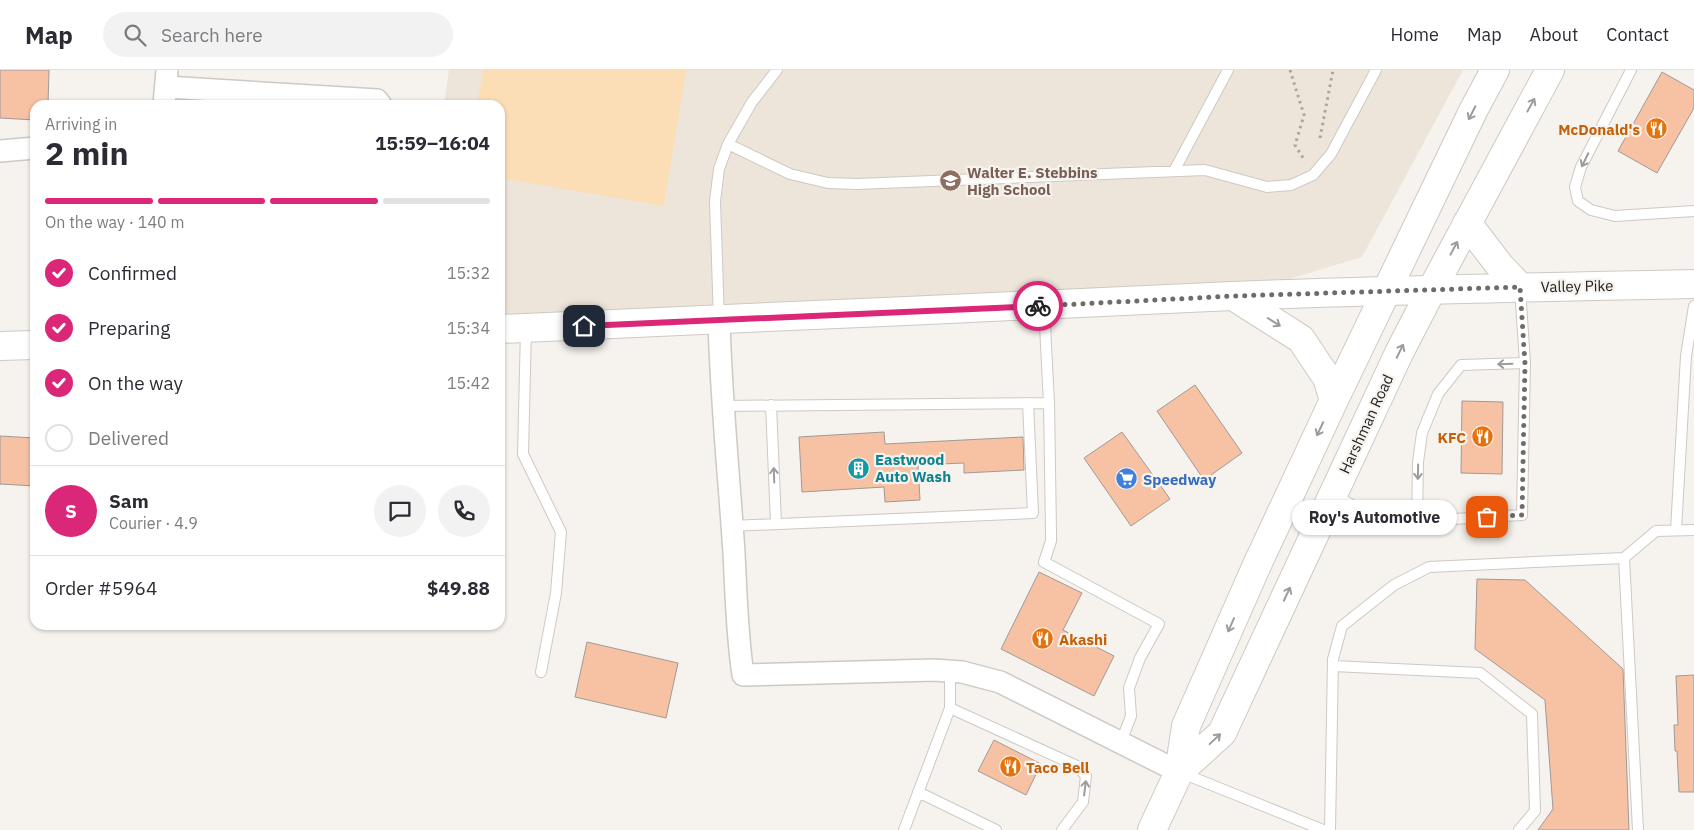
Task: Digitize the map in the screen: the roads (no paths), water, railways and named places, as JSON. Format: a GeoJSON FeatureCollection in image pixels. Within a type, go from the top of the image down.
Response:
{"type":"FeatureCollection","features":[{"type":"Feature","properties":{"kind":"main road","name":"Harshman Road"},"geometry":{"type":"LineString","coordinates":[[1152,830],[1179,772],[1186,726],[1257,565],[1334,400],[1473,111],[1495,70]]}},
{"type":"Feature","properties":{"kind":"main road","name":"Harshman Road"},"geometry":{"type":"LineString","coordinates":[[1179,772],[1222,732],[1395,362],[1467,223],[1550,70]]}},
{"type":"Feature","properties":{"kind":"main road"},"geometry":{"type":"LineString","coordinates":[[1467,223],[1500,266],[1520,287]]}},
{"type":"Feature","properties":{"kind":"main road","name":"Valley Pike"},"geometry":{"type":"LineString","coordinates":[[513,328],[719,321],[1233,296],[1520,287],[1694,284]]}},
{"type":"Feature","properties":{"kind":"main road"},"geometry":{"type":"LineString","coordinates":[[1233,296],[1301,339],[1327,378],[1334,400]]}},
{"type":"Feature","properties":{"kind":"main road"},"geometry":{"type":"LineString","coordinates":[[0,346],[30,345]]}},
{"type":"Feature","properties":{"kind":"street"},"geometry":{"type":"LineString","coordinates":[[166,87],[378,100]]}},
{"type":"Feature","properties":{"kind":"street"},"geometry":{"type":"LineString","coordinates":[[0,151],[30,148]]}},
{"type":"Feature","properties":{"kind":"street"},"geometry":{"type":"LineString","coordinates":[[719,321],[737,639],[743,675],[934,670],[962,672],[1000,682],[1179,772]]}},
{"type":"Feature","properties":{"kind":"lane"},"geometry":{"type":"LineString","coordinates":[[719,321],[715,202],[719,170],[728,144],[752,102],[777,70]]}},
{"type":"Feature","properties":{"kind":"lane"},"geometry":{"type":"LineString","coordinates":[[1174,171],[1228,70]]}},
{"type":"Feature","properties":{"kind":"lane"},"geometry":{"type":"LineString","coordinates":[[728,144],[790,174],[828,183],[857,184],[1205,170],[1267,187],[1291,185],[1313,175],[1331,154],[1376,70]]}},
{"type":"Feature","properties":{"kind":"lane"},"geometry":{"type":"LineString","coordinates":[[1631,70],[1581,166],[1575,187],[1578,201],[1591,210],[1615,216],[1694,211]]}},
{"type":"Feature","properties":{"kind":"lane"},"geometry":{"type":"LineString","coordinates":[[1333,494],[1385,523],[1522,515],[1525,364],[1520,287]]}},
{"type":"Feature","properties":{"kind":"lane"},"geometry":{"type":"LineString","coordinates":[[1044,305],[1049,403],[1051,541],[1044,562],[1159,624],[1140,658],[1130,688],[1131,716],[1121,742]]}},
{"type":"Feature","properties":{"kind":"lane"},"geometry":{"type":"LineString","coordinates":[[1676,530],[1686,356],[1694,306]]}},
{"type":"Feature","properties":{"kind":"lane"},"geometry":{"type":"LineString","coordinates":[[513,328],[523,454],[561,532],[556,593],[541,672]]}},
{"type":"Feature","properties":{"kind":"lane"},"geometry":{"type":"LineString","coordinates":[[1417,521],[1418,462],[1422,433],[1438,394],[1462,365],[1525,364]]}},
{"type":"Feature","properties":{"kind":"lane"},"geometry":{"type":"LineString","coordinates":[[731,526],[1033,512],[1028,403]]}},
{"type":"Feature","properties":{"kind":"lane"},"geometry":{"type":"LineString","coordinates":[[723,406],[1049,403]]}},
{"type":"Feature","properties":{"kind":"lane"},"geometry":{"type":"LineString","coordinates":[[771,405],[776,523]]}},
{"type":"Feature","properties":{"kind":"lane"},"geometry":{"type":"LineString","coordinates":[[1330,830],[1333,659],[1342,626],[1394,585],[1430,567],[1624,558],[1656,530],[1694,530]]}},
{"type":"Feature","properties":{"kind":"lane"},"geometry":{"type":"LineString","coordinates":[[1624,558],[1638,830]]}},
{"type":"Feature","properties":{"kind":"lane"},"geometry":{"type":"LineString","coordinates":[[1333,666],[1480,673],[1532,714],[1535,812],[1519,830]]}},
{"type":"Feature","properties":{"kind":"lane"},"geometry":{"type":"LineString","coordinates":[[904,830],[950,708],[950,672]]}},
{"type":"Feature","properties":{"kind":"lane"},"geometry":{"type":"LineString","coordinates":[[950,708],[1077,766],[1086,776],[1083,802],[1062,830]]}},
{"type":"Feature","properties":{"kind":"lane"},"geometry":{"type":"LineString","coordinates":[[1179,772],[1323,830]]}},
{"type":"Feature","properties":{"kind":"lane"},"geometry":{"type":"LineString","coordinates":[[918,792],[996,830]]}},
{"type":"Feature","properties":{"kind":"place","name":"McDonald's"},"geometry":{"type":"Point","coordinates":[1656,129]}},
{"type":"Feature","properties":{"kind":"place","name":"Walter E. Stebbins High School"},"geometry":{"type":"Point","coordinates":[951,181]}},
{"type":"Feature","properties":{"kind":"place","name":"KFC"},"geometry":{"type":"Point","coordinates":[1482,437]}},
{"type":"Feature","properties":{"kind":"place","name":"Eastwood Auto Wash"},"geometry":{"type":"Point","coordinates":[859,468]}},
{"type":"Feature","properties":{"kind":"place","name":"Speedway"},"geometry":{"type":"Point","coordinates":[1127,479]}},
{"type":"Feature","properties":{"kind":"place","name":"Roy's Automotive"},"geometry":{"type":"Point","coordinates":[1487,517]}},
{"type":"Feature","properties":{"kind":"place","name":"Akashi"},"geometry":{"type":"Point","coordinates":[1043,639]}},
{"type":"Feature","properties":{"kind":"place","name":"Taco Bell"},"geometry":{"type":"Point","coordinates":[1010,767]}}]}
